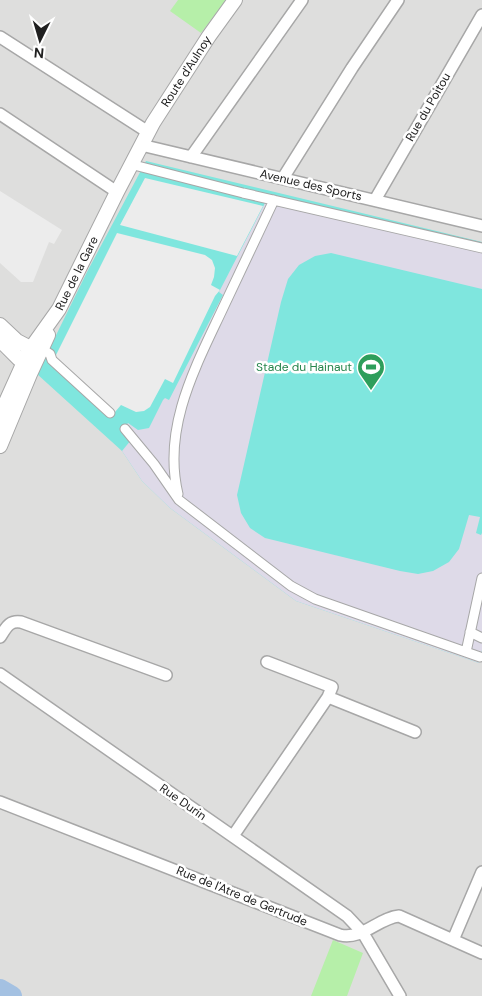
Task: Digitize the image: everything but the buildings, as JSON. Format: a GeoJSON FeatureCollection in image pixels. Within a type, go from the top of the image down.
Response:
{"type":"FeatureCollection","features":[{"type":"Feature","properties":{"kind":"street","name":"Route d'Aulnoy"},"geometry":{"type":"LineString","coordinates":[[141,145],[204,43],[235,0]]}},
{"type":"Feature","properties":{"kind":"street"},"geometry":{"type":"LineString","coordinates":[[192,156],[302,0]]}},
{"type":"Feature","properties":{"kind":"street"},"geometry":{"type":"LineString","coordinates":[[283,178],[360,56],[398,0]]}},
{"type":"Feature","properties":{"kind":"street","name":"Rue du Poitou"},"geometry":{"type":"LineString","coordinates":[[375,200],[482,15]]}},
{"type":"Feature","properties":{"kind":"street"},"geometry":{"type":"LineString","coordinates":[[0,37],[148,132]]}},
{"type":"Feature","properties":{"kind":"street"},"geometry":{"type":"LineString","coordinates":[[0,114],[116,192]]}},
{"type":"Feature","properties":{"kind":"street","name":"Avenue des Sports"},"geometry":{"type":"LineString","coordinates":[[141,145],[482,226]]}},
{"type":"Feature","properties":{"kind":"street","name":"Rue de la Gare"},"geometry":{"type":"LineString","coordinates":[[34,355],[141,145]]}},
{"type":"Feature","properties":{"kind":"street"},"geometry":{"type":"LineString","coordinates":[[130,164],[167,175],[482,248]]}},
{"type":"Feature","properties":{"kind":"street"},"geometry":{"type":"LineString","coordinates":[[179,500],[174,478],[175,431],[183,399],[199,358],[274,200]]}},
{"type":"Feature","properties":{"kind":"street"},"geometry":{"type":"LineString","coordinates":[[0,325],[34,355]]}},
{"type":"Feature","properties":{"kind":"street"},"geometry":{"type":"LineString","coordinates":[[0,340],[17,357],[50,354],[52,360],[110,413]]}},
{"type":"Feature","properties":{"kind":"street"},"geometry":{"type":"LineString","coordinates":[[0,435],[3,414],[8,400],[34,355]]}},
{"type":"Feature","properties":{"kind":"street"},"geometry":{"type":"LineString","coordinates":[[0,446],[8,400]]}},
{"type":"Feature","properties":{"kind":"street"},"geometry":{"type":"LineString","coordinates":[[125,430],[154,464],[179,500],[291,586],[302,593],[480,657]]}},
{"type":"Feature","properties":{"kind":"street"},"geometry":{"type":"LineString","coordinates":[[466,652],[482,578]]}},
{"type":"Feature","properties":{"kind":"street"},"geometry":{"type":"LineString","coordinates":[[0,637],[9,624],[16,621],[21,622],[166,675]]}},
{"type":"Feature","properties":{"kind":"street"},"geometry":{"type":"LineString","coordinates":[[470,632],[482,638]]}},
{"type":"Feature","properties":{"kind":"street"},"geometry":{"type":"LineString","coordinates":[[233,836],[328,697],[332,687],[268,662]]}},
{"type":"Feature","properties":{"kind":"street","name":"Rue Durin"},"geometry":{"type":"LineString","coordinates":[[0,674],[342,912],[363,933],[400,996]]}},
{"type":"Feature","properties":{"kind":"street"},"geometry":{"type":"LineString","coordinates":[[328,697],[415,732]]}},
{"type":"Feature","properties":{"kind":"street","name":"Rue de l'Atre de Gertrude"},"geometry":{"type":"LineString","coordinates":[[0,802],[336,934],[351,936],[363,933],[392,917],[399,916],[482,952]]}},
{"type":"Feature","properties":{"kind":"street"},"geometry":{"type":"LineString","coordinates":[[453,940],[482,872]]}},
{"type":"Feature","properties":{"kind":"shaded area"},"geometry":{"type":"Polygon","coordinates":[[[0,0],[482,0],[482,996],[0,996],[0,0]]]}},
{"type":"Feature","properties":{"kind":"shaded area"},"geometry":{"type":"Polygon","coordinates":[[[146,161],[482,242],[482,650],[479,663],[296,601],[170,508],[142,481],[122,451],[37,374],[87,272],[146,161]]]}},
{"type":"Feature","properties":{"kind":"shaded area"},"geometry":{"type":"Polygon","coordinates":[[[145,178],[263,206],[237,256],[120,225],[145,178]]]}},
{"type":"Feature","properties":{"kind":"shaded area"},"geometry":{"type":"Polygon","coordinates":[[[244,189],[482,243],[482,289],[331,253],[315,256],[299,265],[288,279],[281,302],[237,495],[241,513],[250,528],[265,538],[418,574],[433,571],[449,562],[459,549],[469,515],[480,517],[476,533],[481,535],[482,533],[482,650],[479,663],[296,601],[170,508],[142,481],[122,451],[131,440],[121,431],[128,423],[138,430],[149,428],[163,400],[165,398],[169,400],[223,295],[219,292],[265,203],[244,189]]]}},
{"type":"Feature","properties":{"kind":"shaded area"},"geometry":{"type":"Polygon","coordinates":[[[0,191],[62,230],[54,244],[49,242],[33,282],[21,282],[0,263],[0,191]]]}},
{"type":"Feature","properties":{"kind":"shaded area"},"geometry":{"type":"Polygon","coordinates":[[[117,233],[205,255],[212,260],[215,268],[211,285],[220,290],[215,296],[173,383],[165,379],[150,407],[144,411],[136,412],[121,405],[115,412],[55,357],[117,233]]]}},
{"type":"Feature","properties":{"kind":"green space"},"geometry":{"type":"Polygon","coordinates":[[[178,0],[226,0],[201,33],[170,11],[178,0]]]}},
{"type":"Feature","properties":{"kind":"green space"},"geometry":{"type":"Polygon","coordinates":[[[333,940],[363,953],[347,996],[311,996],[333,940]]]}},
{"type":"Feature","properties":{"kind":"waterway"},"geometry":{"type":"LineString","coordinates":[[0,989],[12,996]]}},
{"type":"Feature","properties":{"kind":"place","name":"Stade du Hainaut"},"geometry":{"type":"Point","coordinates":[371,391]}}]}
